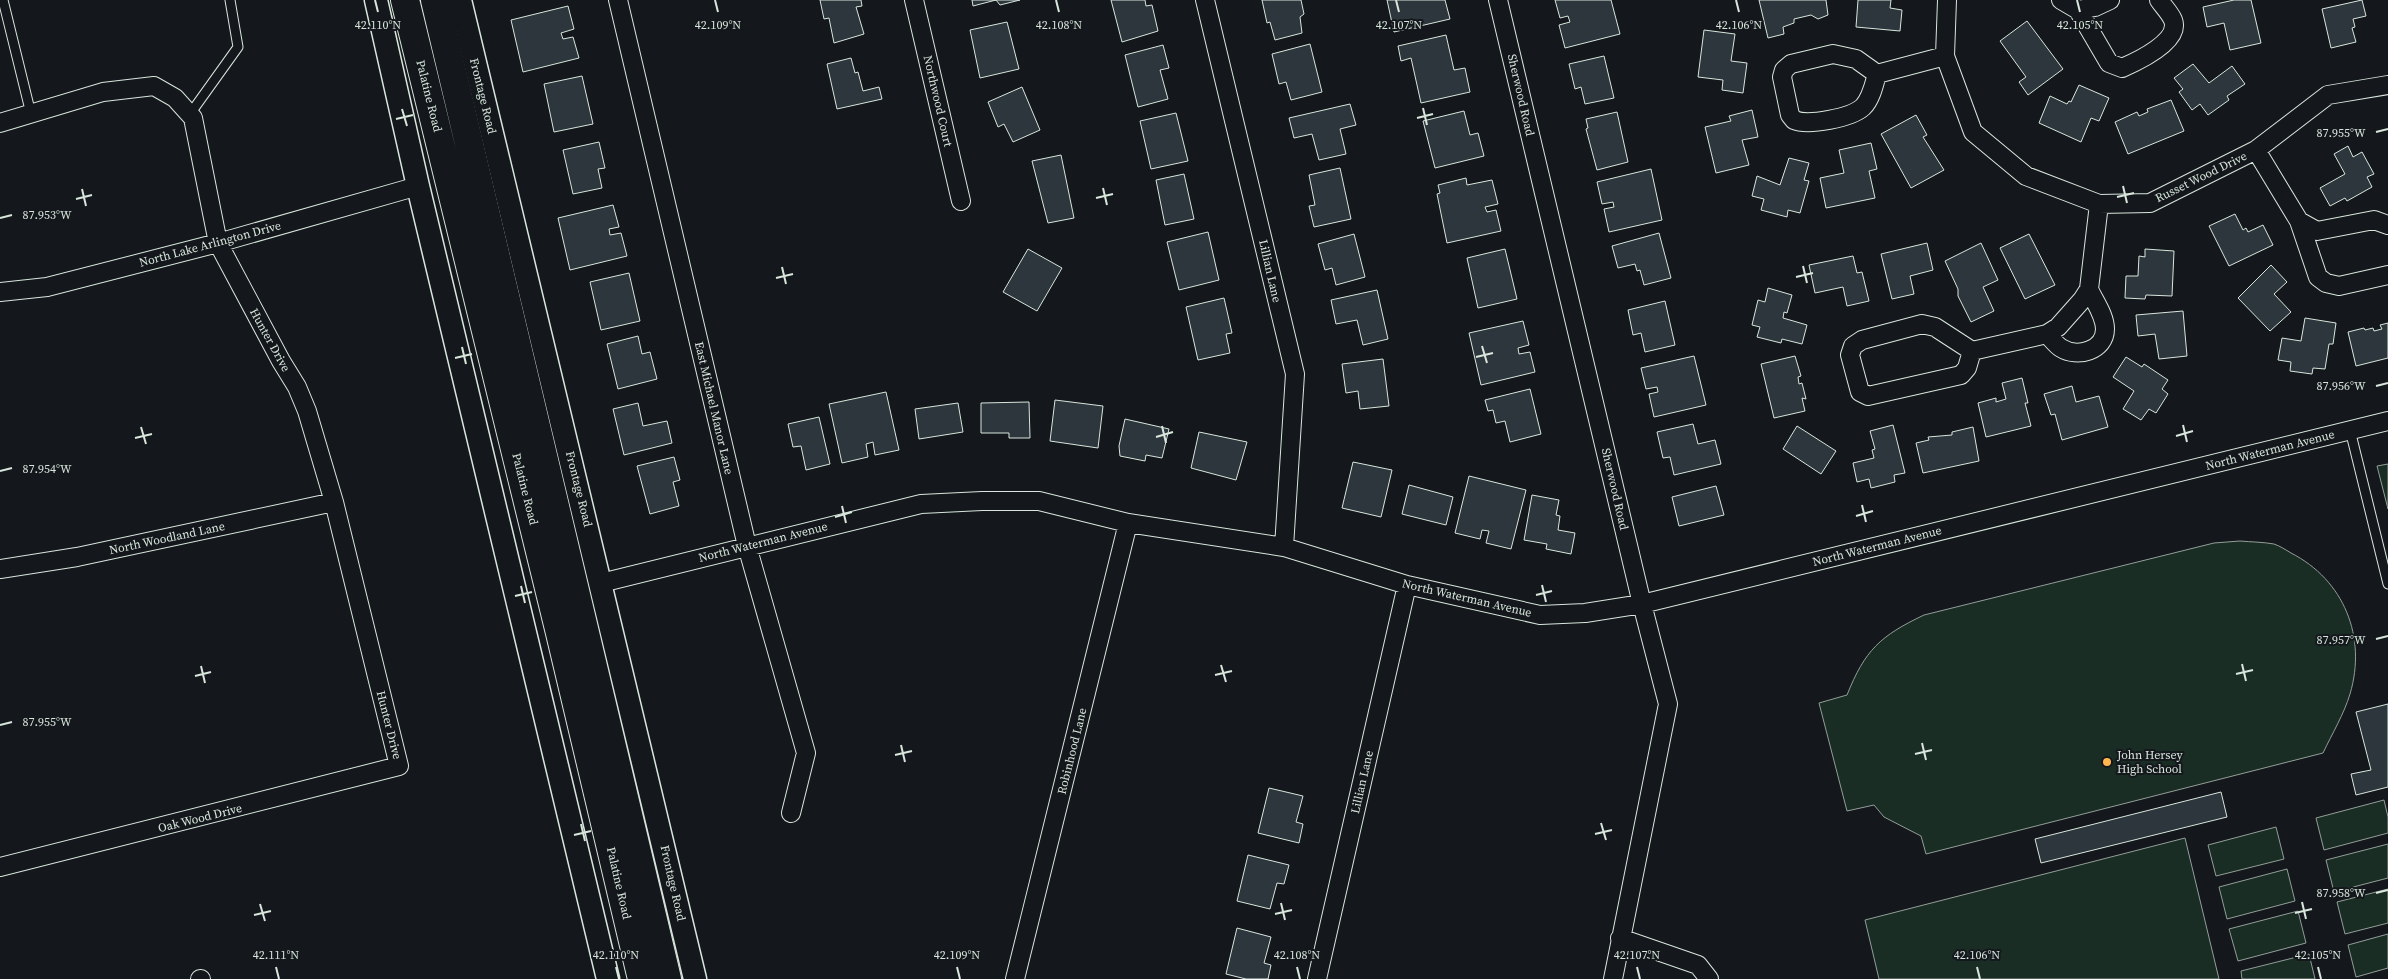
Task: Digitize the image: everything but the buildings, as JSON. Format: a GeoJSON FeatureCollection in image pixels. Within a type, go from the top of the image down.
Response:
{"type":"FeatureCollection","features":[{"type":"Feature","properties":{"kind":"highway","name":"Palatine Road"},"geometry":{"type":"LineString","coordinates":[[405,0],[560,633],[642,979]]}},
{"type":"Feature","properties":{"kind":"highway","name":"Palatine Road"},"geometry":{"type":"LineString","coordinates":[[435,0],[667,979]]}},
{"type":"Feature","properties":{"kind":"street"},"geometry":{"type":"LineString","coordinates":[[376,0],[418,186],[608,979]]}},
{"type":"Feature","properties":{"kind":"street","name":"Frontage Road"},"geometry":{"type":"LineString","coordinates":[[460,0],[695,979]]}},
{"type":"Feature","properties":{"kind":"street","name":"East Michael Manor Lane"},"geometry":{"type":"LineString","coordinates":[[618,0],[747,546],[806,753],[791,813]]}},
{"type":"Feature","properties":{"kind":"street","name":"Northwood Court"},"geometry":{"type":"LineString","coordinates":[[914,0],[961,201]]}},
{"type":"Feature","properties":{"kind":"street","name":"Lillian Lane"},"geometry":{"type":"LineString","coordinates":[[1205,0],[1295,374],[1284,547]]}},
{"type":"Feature","properties":{"kind":"street","name":"Sherwood Road"},"geometry":{"type":"LineString","coordinates":[[1498,0],[1642,604],[1668,704],[1613,979]]}},
{"type":"Feature","properties":{"kind":"street","name":"Russet Wood Drive"},"geometry":{"type":"LineString","coordinates":[[1946,0],[1945,56],[1973,132],[2026,176],[2099,204],[2150,203],[2256,150],[2328,95],[2388,85]]}},
{"type":"Feature","properties":{"kind":"street"},"geometry":{"type":"LineString","coordinates":[[2061,0],[2078,10],[2109,63],[2122,68],[2136,62],[2170,39],[2174,31],[2173,20],[2159,0]]}},
{"type":"Feature","properties":{"kind":"street"},"geometry":{"type":"LineString","coordinates":[[2078,10],[2095,7],[2110,0]]}},
{"type":"Feature","properties":{"kind":"street"},"geometry":{"type":"LineString","coordinates":[[1877,74],[1869,98],[1862,108],[1853,113],[1811,123],[1794,120],[1790,115],[1782,77],[1784,70],[1791,64],[1833,54],[1846,55],[1877,74],[1945,56]]}},
{"type":"Feature","properties":{"kind":"street","name":"Hunter Drive"},"geometry":{"type":"LineString","coordinates":[[0,123],[103,92],[154,86],[174,98],[193,118],[218,243],[280,362],[297,387],[307,411],[334,502],[400,766]]}},
{"type":"Feature","properties":{"kind":"street"},"geometry":{"type":"LineString","coordinates":[[2256,150],[2299,221],[2318,277],[2326,283],[2339,286],[2388,274]]}},
{"type":"Feature","properties":{"kind":"street","name":"North Lake Arlington Drive"},"geometry":{"type":"LineString","coordinates":[[0,292],[47,287],[218,243],[418,186]]}},
{"type":"Feature","properties":{"kind":"street"},"geometry":{"type":"LineString","coordinates":[[1972,351],[1967,368],[1961,374],[1868,396],[1860,392],[1850,356],[1853,346],[1862,340],[1922,324],[1935,327],[1972,351],[2047,334],[2058,328],[2089,289],[2099,204]]}},
{"type":"Feature","properties":{"kind":"street"},"geometry":{"type":"LineString","coordinates":[[2299,221],[2308,228],[2317,231],[2374,220],[2388,225]]}},
{"type":"Feature","properties":{"kind":"street"},"geometry":{"type":"LineString","coordinates":[[2047,334],[2061,348],[2075,352],[2089,352],[2099,344],[2106,330],[2102,316],[2089,289]]}},
{"type":"Feature","properties":{"kind":"street","name":"North Waterman Avenue"},"geometry":{"type":"LineString","coordinates":[[601,582],[921,504],[1038,501],[1128,523],[1284,547],[1407,585],[1540,615],[1584,613],[1642,604],[2388,421]]}},
{"type":"Feature","properties":{"kind":"street","name":"North Woodland Lane"},"geometry":{"type":"LineString","coordinates":[[0,569],[77,557],[334,502]]}},
{"type":"Feature","properties":{"kind":"street","name":"Robinhood Lane"},"geometry":{"type":"LineString","coordinates":[[1016,979],[1128,523]]}},
{"type":"Feature","properties":{"kind":"street","name":"Lillian Lane"},"geometry":{"type":"LineString","coordinates":[[1317,979],[1407,585]]}},
{"type":"Feature","properties":{"kind":"street","name":"Oak Wood Drive"},"geometry":{"type":"LineString","coordinates":[[0,867],[400,766]]}},
{"type":"Feature","properties":{"kind":"street"},"geometry":{"type":"LineString","coordinates":[[1620,938],[1698,965],[1709,979]]}},
{"type":"Feature","properties":{"kind":"lane"},"geometry":{"type":"LineString","coordinates":[[3,0],[31,114]]}},
{"type":"Feature","properties":{"kind":"lane"},"geometry":{"type":"LineString","coordinates":[[190,114],[238,47],[230,0]]}},
{"type":"Feature","properties":{"kind":"lane"},"geometry":{"type":"LineString","coordinates":[[2350,430],[2388,584]]}},
{"type":"Feature","properties":{"kind":"green space"},"geometry":{"type":"Polygon","coordinates":[[[2388,464],[2388,509],[2377,466],[2388,464]]]}},
{"type":"Feature","properties":{"kind":"green space"},"geometry":{"type":"Polygon","coordinates":[[[2240,541],[2274,544],[2309,564],[2325,578],[2347,612],[2353,631],[2355,673],[2350,694],[2323,753],[1926,854],[1921,836],[1884,817],[1874,805],[1847,811],[1819,703],[1847,695],[1860,666],[1868,655],[1896,630],[1924,615],[2214,543],[2240,541]]]}},
{"type":"Feature","properties":{"kind":"green space"},"geometry":{"type":"Polygon","coordinates":[[[2384,800],[2388,817],[2388,833],[2324,850],[2316,818],[2384,800]]]}},
{"type":"Feature","properties":{"kind":"green space"},"geometry":{"type":"Polygon","coordinates":[[[2276,827],[2284,859],[2216,876],[2208,845],[2276,827]]]}},
{"type":"Feature","properties":{"kind":"green space"},"geometry":{"type":"Polygon","coordinates":[[[2185,838],[2219,979],[1879,979],[1865,920],[2185,838]]]}},
{"type":"Feature","properties":{"kind":"green space"},"geometry":{"type":"Polygon","coordinates":[[[2388,844],[2388,878],[2334,892],[2326,860],[2388,844]]]}},
{"type":"Feature","properties":{"kind":"green space"},"geometry":{"type":"Polygon","coordinates":[[[2287,869],[2295,901],[2227,919],[2219,887],[2287,869]]]}},
{"type":"Feature","properties":{"kind":"green space"},"geometry":{"type":"Polygon","coordinates":[[[2388,889],[2388,923],[2345,934],[2337,902],[2388,889]]]}},
{"type":"Feature","properties":{"kind":"green space"},"geometry":{"type":"Polygon","coordinates":[[[2298,911],[2306,943],[2238,961],[2229,929],[2298,911]]]}},
{"type":"Feature","properties":{"kind":"green space"},"geometry":{"type":"Polygon","coordinates":[[[2388,934],[2388,968],[2356,977],[2348,945],[2388,934]]]}},
{"type":"Feature","properties":{"kind":"green space"},"geometry":{"type":"Polygon","coordinates":[[[2309,954],[2315,979],[2242,979],[2241,971],[2309,954]]]}},
{"type":"Feature","properties":{"kind":"place","name":"John Hersey High School"},"geometry":{"type":"Point","coordinates":[2107,762]}}]}
